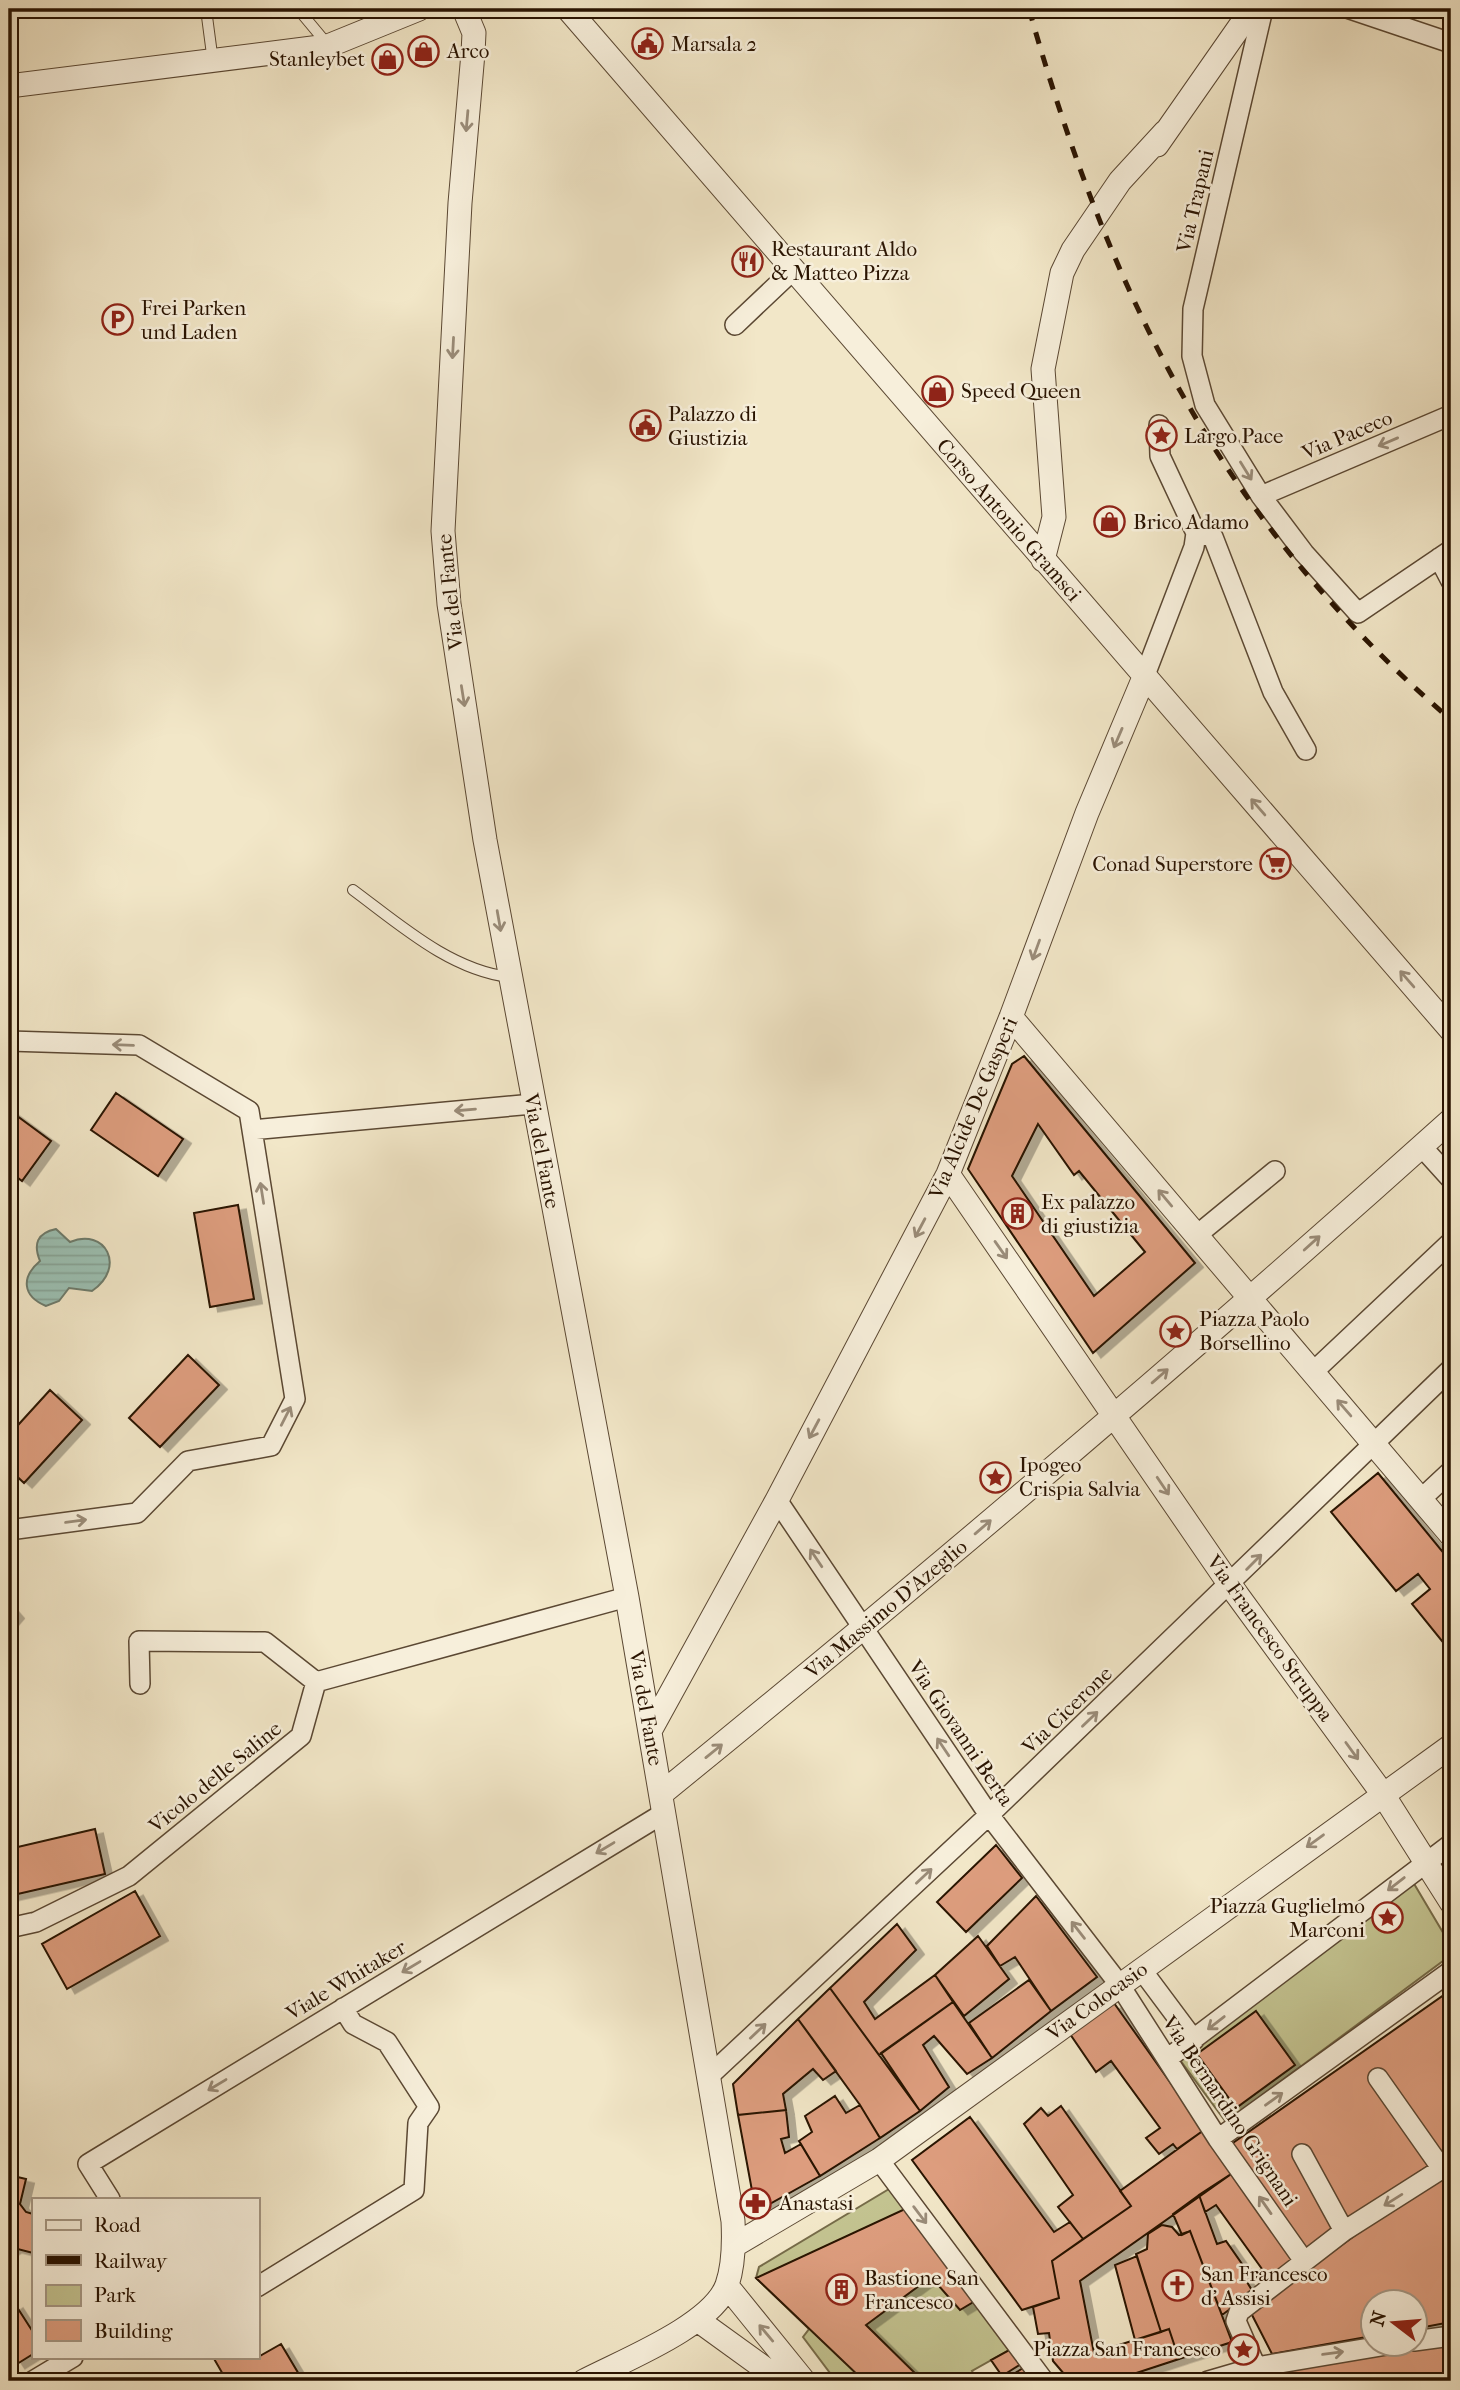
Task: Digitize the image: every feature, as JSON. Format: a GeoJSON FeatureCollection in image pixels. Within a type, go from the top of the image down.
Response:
{"type":"FeatureCollection","features":[{"type":"Feature","properties":{"kind":"street"},"geometry":{"type":"LineString","coordinates":[[9,86],[328,46],[389,16],[419,9]]}},
{"type":"Feature","properties":{"kind":"street","name":"Via del Fante"},"geometry":{"type":"LineString","coordinates":[[464,9],[474,33],[460,203],[443,531],[451,617],[509,978],[627,1597],[708,2077],[735,2245],[727,2286]]}},
{"type":"Feature","properties":{"kind":"street","name":"Corso Antonio Gramsci"},"geometry":{"type":"LineString","coordinates":[[568,9],[1451,1030]]}},
{"type":"Feature","properties":{"kind":"street"},"geometry":{"type":"LineString","coordinates":[[1043,560],[1054,517],[1043,369],[1062,274],[1073,250],[1120,181],[1165,132],[1252,9]]}},
{"type":"Feature","properties":{"kind":"street","name":"Via Trapani"},"geometry":{"type":"LineString","coordinates":[[1262,9],[1193,309],[1192,356],[1205,405],[1261,496],[1304,553],[1358,613],[1445,554]]}},
{"type":"Feature","properties":{"kind":"street"},"geometry":{"type":"LineString","coordinates":[[1350,9],[1451,43]]}},
{"type":"Feature","properties":{"kind":"street"},"geometry":{"type":"LineString","coordinates":[[736,325],[792,271]]}},
{"type":"Feature","properties":{"kind":"street","name":"Via Paceco"},"geometry":{"type":"LineString","coordinates":[[1261,496],[1451,415]]}},
{"type":"Feature","properties":{"kind":"street"},"geometry":{"type":"LineString","coordinates":[[1159,425],[1160,456],[1196,533],[1213,537],[1273,692],[1306,750]]}},
{"type":"Feature","properties":{"kind":"street","name":"Via Alcide De Gasperi"},"geometry":{"type":"LineString","coordinates":[[650,1731],[777,1500],[948,1174],[1012,1017],[1087,813],[1194,547],[1196,533]]}},
{"type":"Feature","properties":{"kind":"street"},"geometry":{"type":"LineString","coordinates":[[1445,554],[1451,581]]}},
{"type":"Feature","properties":{"kind":"street"},"geometry":{"type":"LineString","coordinates":[[1012,1017],[1203,1243],[1257,1299],[1313,1372],[1451,1535]]}},
{"type":"Feature","properties":{"kind":"street"},"geometry":{"type":"LineString","coordinates":[[9,1041],[139,1045],[249,1111],[295,1399],[271,1446],[188,1461],[137,1513],[9,1530]]}},
{"type":"Feature","properties":{"kind":"street"},"geometry":{"type":"LineString","coordinates":[[252,1130],[533,1104]]}},
{"type":"Feature","properties":{"kind":"street"},"geometry":{"type":"LineString","coordinates":[[1257,1299],[1451,1120]]}},
{"type":"Feature","properties":{"kind":"street"},"geometry":{"type":"LineString","coordinates":[[1422,1147],[1451,1179]]}},
{"type":"Feature","properties":{"kind":"street"},"geometry":{"type":"LineString","coordinates":[[1203,1243],[1275,1171]]}},
{"type":"Feature","properties":{"kind":"street","name":"Via Francesco Struppa"},"geometry":{"type":"LineString","coordinates":[[948,1174],[1230,1585],[1382,1793],[1451,1902]]}},
{"type":"Feature","properties":{"kind":"street"},"geometry":{"type":"LineString","coordinates":[[1313,1372],[1451,1242]]}},
{"type":"Feature","properties":{"kind":"street","name":"Via Massimo D'Azeglio"},"geometry":{"type":"LineString","coordinates":[[662,1803],[864,1629],[1116,1421],[1257,1299]]}},
{"type":"Feature","properties":{"kind":"street","name":"Via Cicerone"},"geometry":{"type":"LineString","coordinates":[[708,2077],[989,1815],[1451,1369]]}},
{"type":"Feature","properties":{"kind":"street"},"geometry":{"type":"LineString","coordinates":[[1420,1499],[1451,1471]]}},
{"type":"Feature","properties":{"kind":"street","name":"Via Giovanni Berta"},"geometry":{"type":"LineString","coordinates":[[777,1500],[989,1815],[1119,1984]]}},
{"type":"Feature","properties":{"kind":"street"},"geometry":{"type":"LineString","coordinates":[[140,1684],[139,1641],[265,1642],[316,1682],[627,1597]]}},
{"type":"Feature","properties":{"kind":"street","name":"Vicolo delle Saline"},"geometry":{"type":"LineString","coordinates":[[9,1928],[36,1922],[129,1876],[301,1736],[316,1682]]}},
{"type":"Feature","properties":{"kind":"street","name":"Via Colocasio"},"geometry":{"type":"LineString","coordinates":[[735,2245],[879,2160],[1382,1793],[1451,1746]]}},
{"type":"Feature","properties":{"kind":"street","name":"Viale Whitaker"},"geometry":{"type":"LineString","coordinates":[[109,2198],[88,2164],[344,2008],[662,1803]]}},
{"type":"Feature","properties":{"kind":"street"},"geometry":{"type":"LineString","coordinates":[[1167,2059],[1194,2040],[1422,1854],[1451,1844]]}},
{"type":"Feature","properties":{"kind":"street"},"geometry":{"type":"LineString","coordinates":[[1141,1969],[1194,2040]]}},
{"type":"Feature","properties":{"kind":"street"},"geometry":{"type":"LineString","coordinates":[[1218,2139],[1451,1971]]}},
{"type":"Feature","properties":{"kind":"street","name":"Via Bernardino Grignani"},"geometry":{"type":"LineString","coordinates":[[1119,1984],[1218,2139],[1304,2262]]}},
{"type":"Feature","properties":{"kind":"street"},"geometry":{"type":"LineString","coordinates":[[259,2286],[414,2190],[418,2123],[429,2107],[387,2042],[353,2024],[344,2008]]}},
{"type":"Feature","properties":{"kind":"street"},"geometry":{"type":"LineString","coordinates":[[1265,2371],[1236,2321],[1239,2312],[1344,2231],[1447,2166],[1378,2078]]}},
{"type":"Feature","properties":{"kind":"street"},"geometry":{"type":"LineString","coordinates":[[1302,2154],[1344,2231]]}},
{"type":"Feature","properties":{"kind":"street"},"geometry":{"type":"LineString","coordinates":[[879,2160],[1044,2381]]}},
{"type":"Feature","properties":{"kind":"street"},"geometry":{"type":"LineString","coordinates":[[584,2381],[699,2321],[727,2286],[804,2381]]}},
{"type":"Feature","properties":{"kind":"street"},"geometry":{"type":"LineString","coordinates":[[699,2321],[782,2381]]}},
{"type":"Feature","properties":{"kind":"street"},"geometry":{"type":"LineString","coordinates":[[1428,2339],[1451,2336]]}},
{"type":"Feature","properties":{"kind":"street"},"geometry":{"type":"LineString","coordinates":[[1208,2381],[1358,2351]]}},
{"type":"Feature","properties":{"kind":"street"},"geometry":{"type":"LineString","coordinates":[[33,2381],[71,2358]]}},
{"type":"Feature","properties":{"kind":"lane"},"geometry":{"type":"LineString","coordinates":[[45,9],[52,9]]}},
{"type":"Feature","properties":{"kind":"lane"},"geometry":{"type":"LineString","coordinates":[[206,9],[213,62]]}},
{"type":"Feature","properties":{"kind":"lane"},"geometry":{"type":"LineString","coordinates":[[298,9],[328,46]]}},
{"type":"Feature","properties":{"kind":"lane"},"geometry":{"type":"LineString","coordinates":[[353,890],[414,936],[484,974],[509,978]]}},
{"type":"Feature","properties":{"kind":"green space"},"geometry":{"type":"Polygon","coordinates":[[[1413,1882],[1451,1946],[1451,1955],[1226,2122],[1180,2060],[1413,1882]]]}},
{"type":"Feature","properties":{"kind":"green space"},"geometry":{"type":"Polygon","coordinates":[[[889,2189],[1011,2349],[972,2371],[977,2381],[836,2381],[803,2337],[809,2329],[756,2278],[759,2267],[889,2189]]]}},
{"type":"Feature","properties":{"kind":"water"},"geometry":{"type":"Polygon","coordinates":[[[56,1229],[70,1242],[93,1240],[102,1245],[110,1261],[103,1281],[92,1291],[69,1288],[59,1301],[46,1306],[32,1297],[27,1280],[40,1261],[38,1240],[44,1233],[56,1229]]]}},
{"type":"Feature","properties":{"kind":"building","name":"Ex palazzo di giustizia"},"geometry":{"type":"Polygon","coordinates":[[[1024,1056],[1195,1263],[1093,1353],[968,1169],[1012,1064],[1024,1056]],[[1038,1124],[1012,1176],[1094,1296],[1145,1252],[1079,1171],[1074,1175],[1038,1124]]]}},
{"type":"Feature","properties":{"kind":"building"},"geometry":{"type":"Polygon","coordinates":[[[116,1093],[183,1139],[158,1176],[91,1130],[116,1093]]]}},
{"type":"Feature","properties":{"kind":"building"},"geometry":{"type":"Polygon","coordinates":[[[9,1110],[51,1141],[22,1181],[9,1171],[9,1110]]]}},
{"type":"Feature","properties":{"kind":"building"},"geometry":{"type":"Polygon","coordinates":[[[238,1205],[254,1299],[210,1307],[194,1213],[238,1205]]]}},
{"type":"Feature","properties":{"kind":"building"},"geometry":{"type":"Polygon","coordinates":[[[188,1355],[219,1385],[160,1447],[129,1418],[188,1355]]]}},
{"type":"Feature","properties":{"kind":"building"},"geometry":{"type":"Polygon","coordinates":[[[50,1390],[82,1420],[24,1483],[9,1469],[9,1435],[50,1390]]]}},
{"type":"Feature","properties":{"kind":"building"},"geometry":{"type":"Polygon","coordinates":[[[1378,1473],[1451,1562],[1451,1641],[1446,1646],[1412,1604],[1430,1589],[1418,1574],[1396,1591],[1331,1512],[1378,1473]]]}},
{"type":"Feature","properties":{"kind":"building"},"geometry":{"type":"Polygon","coordinates":[[[9,1606],[16,1614],[9,1622],[9,1606]]]}},
{"type":"Feature","properties":{"kind":"building"},"geometry":{"type":"Polygon","coordinates":[[[95,1829],[105,1874],[9,1896],[9,1849],[95,1829]]]}},
{"type":"Feature","properties":{"kind":"building"},"geometry":{"type":"Polygon","coordinates":[[[996,1845],[1022,1878],[966,1932],[937,1902],[996,1845]]]}},
{"type":"Feature","properties":{"kind":"building"},"geometry":{"type":"Polygon","coordinates":[[[135,1891],[160,1936],[67,1989],[42,1944],[135,1891]]]}},
{"type":"Feature","properties":{"kind":"building"},"geometry":{"type":"Polygon","coordinates":[[[1036,1896],[1097,1977],[1051,2011],[1015,1957],[1000,1966],[987,1946],[1036,1896]]]}},
{"type":"Feature","properties":{"kind":"building"},"geometry":{"type":"Polygon","coordinates":[[[897,1924],[916,1950],[864,2002],[875,2019],[935,1975],[953,2002],[879,2055],[830,1988],[897,1924]]]}},
{"type":"Feature","properties":{"kind":"building"},"geometry":{"type":"Polygon","coordinates":[[[978,1936],[1009,1979],[964,2016],[935,1975],[978,1936]]]}},
{"type":"Feature","properties":{"kind":"building"},"geometry":{"type":"Polygon","coordinates":[[[1029,1980],[1051,2011],[992,2058],[969,2023],[1029,1980]]]}},
{"type":"Feature","properties":{"kind":"building"},"geometry":{"type":"Polygon","coordinates":[[[830,1988],[920,2111],[880,2138],[860,2105],[798,2019],[830,1988]]]}},
{"type":"Feature","properties":{"kind":"building"},"geometry":{"type":"Polygon","coordinates":[[[1451,1990],[1451,2151],[1337,2226],[1305,2252],[1230,2145],[1451,1990]]]}},
{"type":"Feature","properties":{"kind":"building"},"geometry":{"type":"Polygon","coordinates":[[[953,2002],[992,2058],[967,2074],[934,2036],[923,2045],[949,2087],[920,2111],[881,2053],[953,2002]]]}},
{"type":"Feature","properties":{"kind":"building"},"geometry":{"type":"Polygon","coordinates":[[[1114,2003],[1204,2130],[1177,2149],[1173,2144],[1159,2154],[1146,2138],[1160,2128],[1111,2061],[1096,2072],[1070,2034],[1114,2003]]]}},
{"type":"Feature","properties":{"kind":"building"},"geometry":{"type":"Polygon","coordinates":[[[1256,2011],[1295,2065],[1236,2108],[1197,2054],[1256,2011]]]}},
{"type":"Feature","properties":{"kind":"building"},"geometry":{"type":"Polygon","coordinates":[[[798,2019],[836,2071],[823,2080],[813,2069],[783,2094],[786,2110],[738,2115],[733,2084],[798,2019]]]}},
{"type":"Feature","properties":{"kind":"building"},"geometry":{"type":"Polygon","coordinates":[[[835,2096],[846,2113],[860,2105],[880,2138],[820,2176],[799,2141],[812,2132],[805,2116],[835,2096]]]}},
{"type":"Feature","properties":{"kind":"building"},"geometry":{"type":"Polygon","coordinates":[[[1061,2106],[1131,2206],[1083,2239],[1058,2207],[1073,2195],[1024,2124],[1041,2108],[1048,2116],[1061,2106]]]}},
{"type":"Feature","properties":{"kind":"building"},"geometry":{"type":"Polygon","coordinates":[[[786,2110],[789,2137],[781,2139],[785,2153],[801,2144],[820,2176],[766,2206],[753,2196],[738,2115],[786,2110]]]}},
{"type":"Feature","properties":{"kind":"building"},"geometry":{"type":"Polygon","coordinates":[[[970,2117],[1054,2232],[1070,2222],[1083,2239],[1052,2261],[1059,2298],[1022,2310],[912,2160],[970,2117]]]}},
{"type":"Feature","properties":{"kind":"building"},"geometry":{"type":"Polygon","coordinates":[[[1204,2130],[1234,2172],[1080,2281],[1094,2353],[1169,2329],[1179,2359],[1112,2381],[1070,2381],[1053,2361],[1049,2333],[1038,2334],[1033,2307],[1059,2298],[1052,2261],[1131,2206],[1120,2191],[1204,2130]]]}},
{"type":"Feature","properties":{"kind":"building"},"geometry":{"type":"Polygon","coordinates":[[[1234,2172],[1296,2260],[1263,2285],[1255,2274],[1262,2269],[1216,2205],[1205,2212],[1199,2195],[1234,2172]]]}},
{"type":"Feature","properties":{"kind":"building"},"geometry":{"type":"Polygon","coordinates":[[[1451,2174],[1451,2322],[1428,2326],[1428,2288],[1358,2288],[1358,2339],[1272,2354],[1250,2311],[1382,2216],[1451,2174]]]}},
{"type":"Feature","properties":{"kind":"building"},"geometry":{"type":"Polygon","coordinates":[[[9,2175],[26,2179],[20,2204],[26,2212],[32,2214],[32,2253],[14,2248],[9,2251],[9,2175]]]}},
{"type":"Feature","properties":{"kind":"building"},"geometry":{"type":"Polygon","coordinates":[[[1199,2195],[1217,2244],[1226,2241],[1249,2274],[1244,2277],[1253,2292],[1222,2315],[1190,2231],[1182,2235],[1173,2214],[1199,2195]]]}},
{"type":"Feature","properties":{"kind":"building","name":"Bastione San Francesco"},"geometry":{"type":"Polygon","coordinates":[[[905,2209],[975,2301],[960,2310],[931,2277],[866,2325],[923,2381],[864,2381],[756,2278],[905,2209]]]}},
{"type":"Feature","properties":{"kind":"building","name":"San Francesco d' Assisi"},"geometry":{"type":"Polygon","coordinates":[[[1162,2225],[1172,2227],[1179,2235],[1190,2231],[1232,2342],[1179,2359],[1169,2329],[1161,2332],[1136,2254],[1147,2249],[1148,2234],[1162,2225]]]}},
{"type":"Feature","properties":{"kind":"building"},"geometry":{"type":"Polygon","coordinates":[[[1137,2256],[1161,2332],[1135,2340],[1115,2265],[1137,2256]]]}},
{"type":"Feature","properties":{"kind":"building"},"geometry":{"type":"Polygon","coordinates":[[[15,2304],[32,2330],[32,2355],[17,2364],[9,2352],[9,2308],[15,2304]]]}},
{"type":"Feature","properties":{"kind":"building"},"geometry":{"type":"Polygon","coordinates":[[[281,2344],[300,2376],[292,2381],[215,2381],[224,2376],[214,2358],[259,2356],[281,2344]]]}},
{"type":"Feature","properties":{"kind":"building"},"geometry":{"type":"Polygon","coordinates":[[[1447,2345],[1451,2381],[1278,2381],[1270,2371],[1358,2358],[1428,2358],[1428,2348],[1447,2345]]]}},
{"type":"Feature","properties":{"kind":"building"},"geometry":{"type":"Polygon","coordinates":[[[1011,2349],[1021,2364],[1002,2376],[991,2360],[1011,2349]]]}},
{"type":"Feature","properties":{"kind":"building"},"geometry":{"type":"Polygon","coordinates":[[[1023,2368],[1033,2381],[1003,2381],[1023,2368]]]}},
{"type":"Feature","properties":{"kind":"building"},"geometry":{"type":"Polygon","coordinates":[[[406,2373],[411,2381],[392,2381],[406,2373]]]}},
{"type":"Feature","properties":{"kind":"building"},"geometry":{"type":"Polygon","coordinates":[[[691,2375],[695,2381],[680,2381],[691,2375]]]}},
{"type":"Feature","properties":{"kind":"railway"},"geometry":{"type":"LineString","coordinates":[[1029,9],[1061,114],[1097,214],[1138,308],[1184,398],[1238,483],[1299,565],[1370,644],[1451,720]]}},
{"type":"Feature","properties":{"kind":"place","name":"Marsala 2"},"geometry":{"type":"Point","coordinates":[648,44]}},
{"type":"Feature","properties":{"kind":"place","name":"Arco"},"geometry":{"type":"Point","coordinates":[424,51]}},
{"type":"Feature","properties":{"kind":"place","name":"Stanleybet"},"geometry":{"type":"Point","coordinates":[388,59]}},
{"type":"Feature","properties":{"kind":"place","name":"Restaurant Aldo & Matteo Pizza"},"geometry":{"type":"Point","coordinates":[748,261]}},
{"type":"Feature","properties":{"kind":"place","name":"Frei Parken und Laden"},"geometry":{"type":"Point","coordinates":[118,320]}},
{"type":"Feature","properties":{"kind":"place","name":"Speed Queen"},"geometry":{"type":"Point","coordinates":[938,391]}},
{"type":"Feature","properties":{"kind":"place","name":"Palazzo di Giustizia"},"geometry":{"type":"Point","coordinates":[645,426]}},
{"type":"Feature","properties":{"kind":"place","name":"Largo Pace"},"geometry":{"type":"Point","coordinates":[1161,436]}},
{"type":"Feature","properties":{"kind":"place","name":"Brico Adamo"},"geometry":{"type":"Point","coordinates":[1110,522]}},
{"type":"Feature","properties":{"kind":"place","name":"Conad Superstore"},"geometry":{"type":"Point","coordinates":[1276,864]}},
{"type":"Feature","properties":{"kind":"place","name":"Ex palazzo di giustizia"},"geometry":{"type":"Point","coordinates":[1018,1214]}},
{"type":"Feature","properties":{"kind":"place","name":"Piazza Paolo Borsellino"},"geometry":{"type":"Point","coordinates":[1176,1331]}},
{"type":"Feature","properties":{"kind":"place","name":"Ipogeo Crispia Salvia"},"geometry":{"type":"Point","coordinates":[996,1477]}},
{"type":"Feature","properties":{"kind":"place","name":"Piazza Guglielmo Marconi"},"geometry":{"type":"Point","coordinates":[1388,1918]}},
{"type":"Feature","properties":{"kind":"place","name":"Anastasi"},"geometry":{"type":"Point","coordinates":[756,2203]}},
{"type":"Feature","properties":{"kind":"place","name":"San Francesco d' Assisi"},"geometry":{"type":"Point","coordinates":[1178,2286]}},
{"type":"Feature","properties":{"kind":"place","name":"Bastione San Francesco"},"geometry":{"type":"Point","coordinates":[841,2290]}},
{"type":"Feature","properties":{"kind":"place","name":"Piazza San Francesco"},"geometry":{"type":"Point","coordinates":[1244,2349]}}]}
